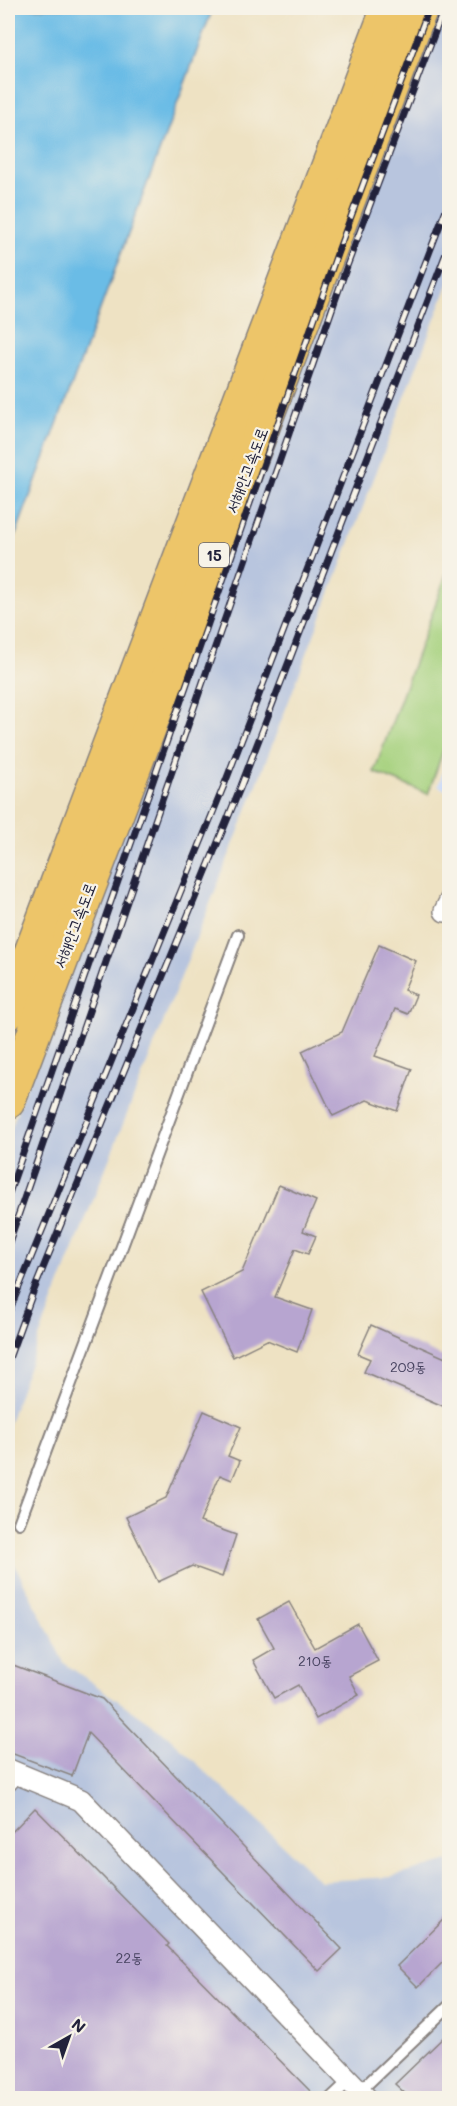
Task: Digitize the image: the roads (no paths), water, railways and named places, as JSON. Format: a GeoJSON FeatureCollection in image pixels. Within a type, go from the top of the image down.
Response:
{"type":"FeatureCollection","features":[{"type":"Feature","properties":{"kind":"highway","name":"서해안고속도로"},"geometry":{"type":"LineString","coordinates":[[8,1013],[388,8]]}},
{"type":"Feature","properties":{"kind":"highway","name":"서해안고속도로"},"geometry":{"type":"LineString","coordinates":[[8,1102],[421,8]]}},
{"type":"Feature","properties":{"kind":"street"},"geometry":{"type":"LineString","coordinates":[[8,1780],[11,1771],[81,1800],[358,2090]]}},
{"type":"Feature","properties":{"kind":"lane"},"geometry":{"type":"LineString","coordinates":[[19,1523],[238,935]]}},
{"type":"Feature","properties":{"kind":"lane"},"geometry":{"type":"LineString","coordinates":[[332,2098],[358,2090],[450,2005]]}},
{"type":"Feature","properties":{"kind":"water"},"geometry":{"type":"Polygon","coordinates":[[[8,8],[213,8],[8,555],[8,8]]]}},
{"type":"Feature","properties":{"kind":"railway"},"geometry":{"type":"LineString","coordinates":[[8,1196],[337,254],[429,8]]}},
{"type":"Feature","properties":{"kind":"railway"},"geometry":{"type":"LineString","coordinates":[[8,1245],[347,266],[444,8]]}},
{"type":"Feature","properties":{"kind":"railway"},"geometry":{"type":"LineString","coordinates":[[8,1314],[225,783],[450,199]]}},
{"type":"Feature","properties":{"kind":"railway"},"geometry":{"type":"LineString","coordinates":[[8,1361],[32,1295],[241,786],[450,243]]}}]}
